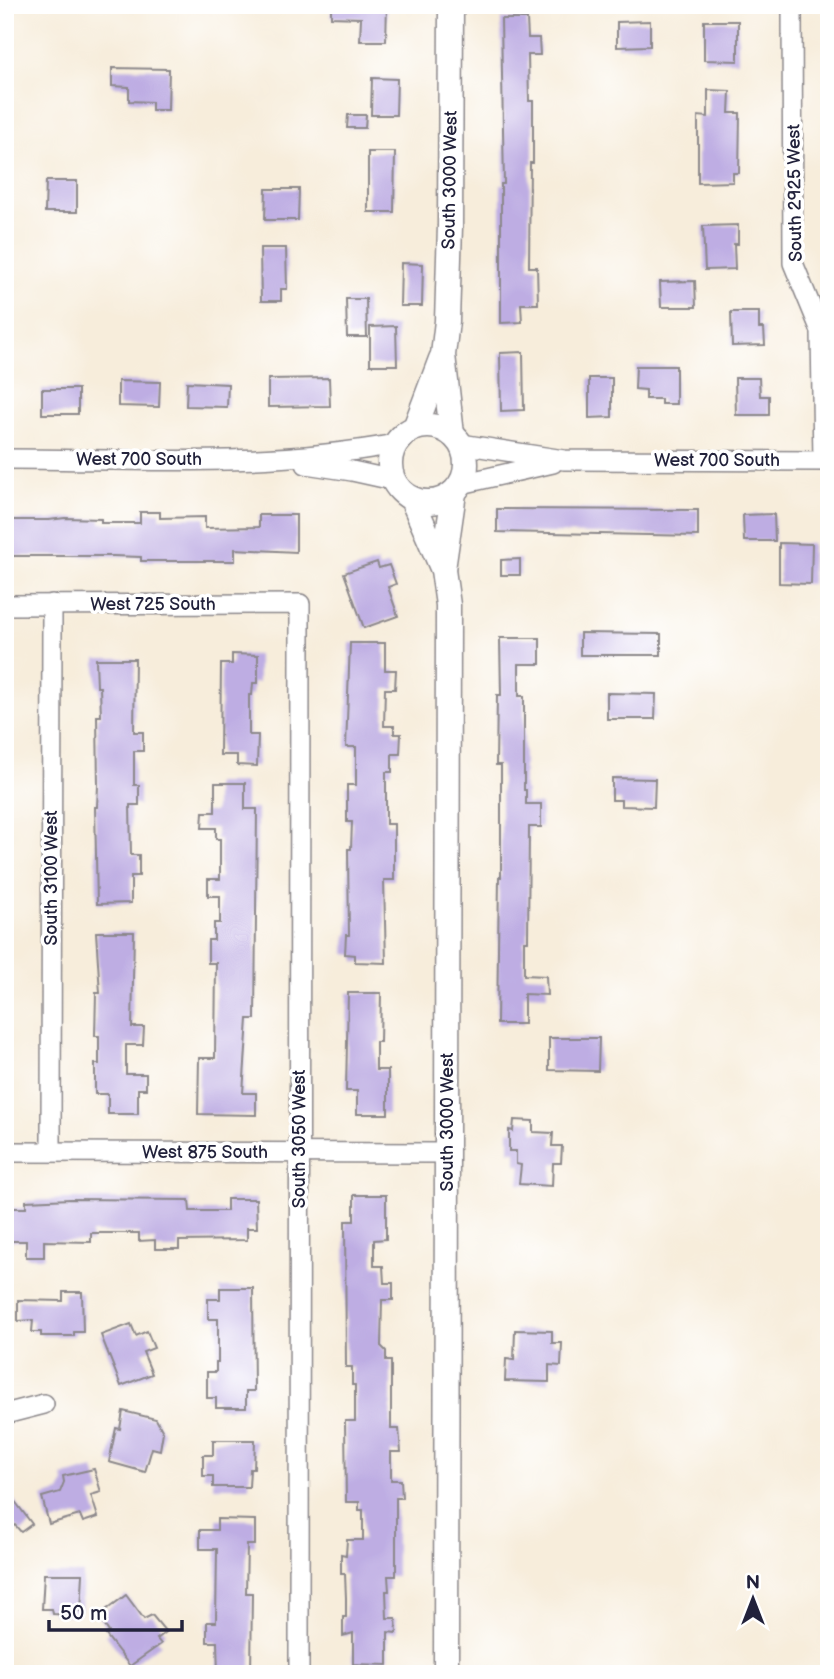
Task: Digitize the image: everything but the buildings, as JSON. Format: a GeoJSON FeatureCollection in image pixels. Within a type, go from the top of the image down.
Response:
{"type":"FeatureCollection","features":[{"type":"Feature","properties":{"kind":"main road","name":"South 3000 West"},"geometry":{"type":"LineString","coordinates":[[415,428],[443,355],[447,321],[451,5]]}},
{"type":"Feature","properties":{"kind":"main road","name":"South 3000 West"},"geometry":{"type":"LineString","coordinates":[[443,355],[456,439]]}},
{"type":"Feature","properties":{"kind":"main road"},"geometry":{"type":"LineString","coordinates":[[434,426],[456,439],[467,464],[458,489],[434,502],[404,495],[393,480],[389,468],[390,456],[400,437],[415,428],[434,426]]}},
{"type":"Feature","properties":{"kind":"main road","name":"South 3000 West"},"geometry":{"type":"LineString","coordinates":[[443,570],[458,489]]}},
{"type":"Feature","properties":{"kind":"main road","name":"South 3000 West"},"geometry":{"type":"LineString","coordinates":[[412,499],[443,570],[449,617],[446,1674]]}},
{"type":"Feature","properties":{"kind":"street","name":"South 2925 West"},"geometry":{"type":"LineString","coordinates":[[792,5],[793,263],[821,331],[826,461]]}},
{"type":"Feature","properties":{"kind":"street","name":"West 700 South"},"geometry":{"type":"LineString","coordinates":[[456,439],[564,460],[826,461]]}},
{"type":"Feature","properties":{"kind":"street","name":"West 700 South"},"geometry":{"type":"LineString","coordinates":[[5,459],[274,460],[355,452],[395,444]]}},
{"type":"Feature","properties":{"kind":"street","name":"West 700 South"},"geometry":{"type":"LineString","coordinates":[[274,460],[393,480]]}},
{"type":"Feature","properties":{"kind":"street","name":"West 700 South"},"geometry":{"type":"LineString","coordinates":[[458,489],[564,460]]}},
{"type":"Feature","properties":{"kind":"street","name":"South 3100 West"},"geometry":{"type":"LineString","coordinates":[[51,1151],[52,604]]}},
{"type":"Feature","properties":{"kind":"street","name":"West 725 South"},"geometry":{"type":"LineString","coordinates":[[5,605],[300,604]]}},
{"type":"Feature","properties":{"kind":"street","name":"South 3050 West"},"geometry":{"type":"LineString","coordinates":[[299,1674],[300,604]]}},
{"type":"Feature","properties":{"kind":"street","name":"West 875 South"},"geometry":{"type":"LineString","coordinates":[[5,1152],[447,1153]]}},
{"type":"Feature","properties":{"kind":"street"},"geometry":{"type":"LineString","coordinates":[[5,1414],[44,1404]]}}]}
